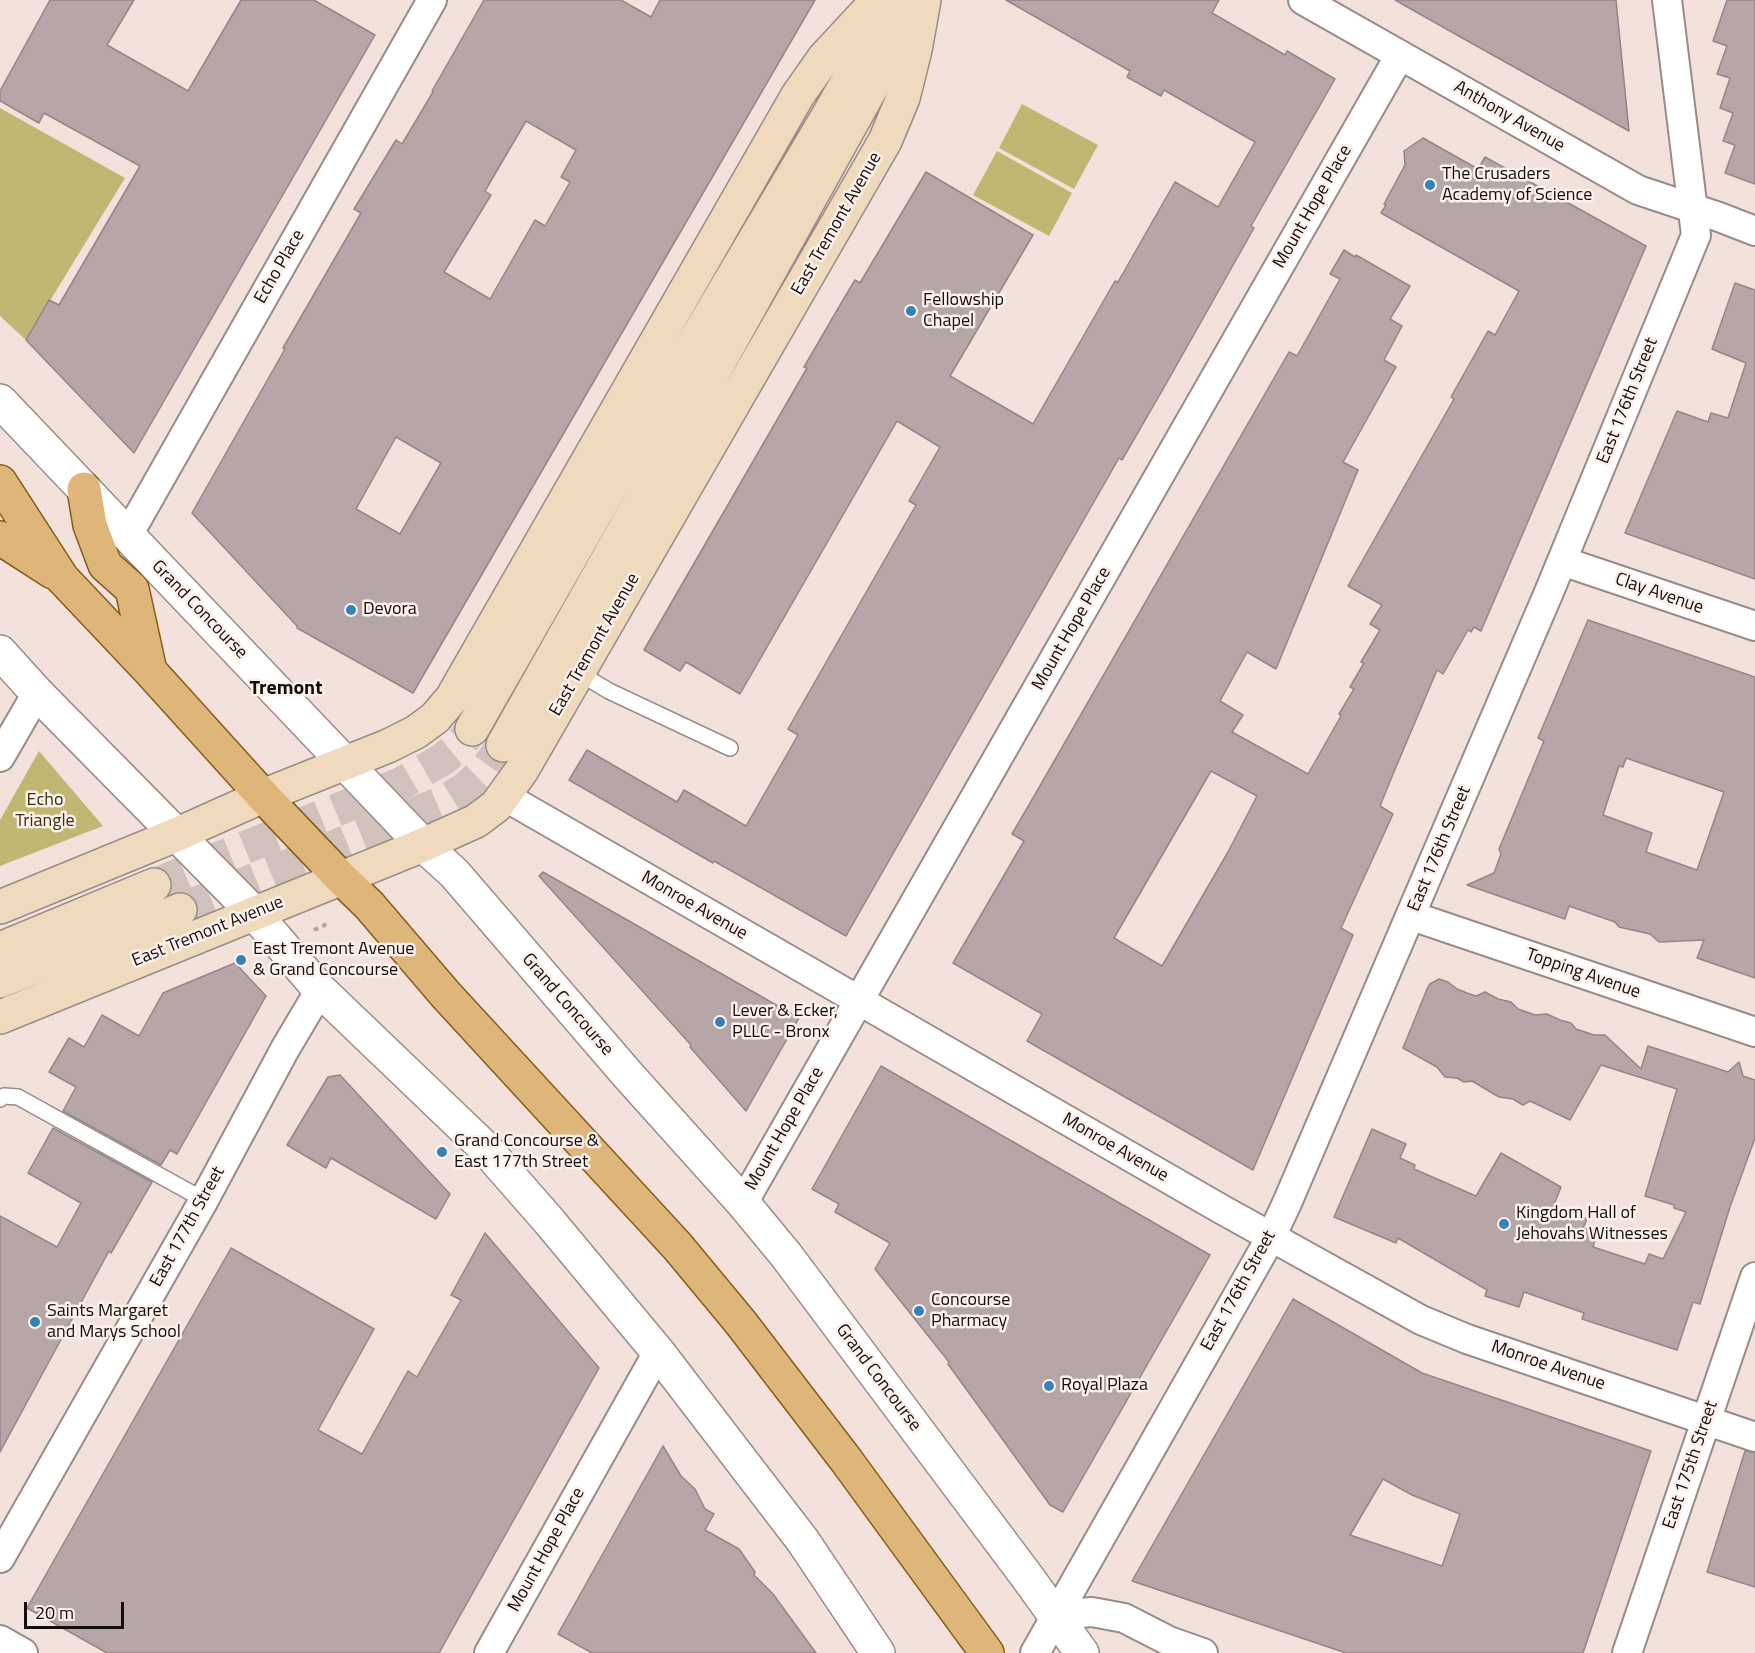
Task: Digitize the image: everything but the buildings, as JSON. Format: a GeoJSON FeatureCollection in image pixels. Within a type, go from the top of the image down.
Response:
{"type":"FeatureCollection","features":[{"type":"Feature","properties":{"kind":"main road"},"geometry":{"type":"LineString","coordinates":[[0,908],[346,763],[416,732],[435,718],[452,698],[798,95],[824,58],[879,0]]}},
{"type":"Feature","properties":{"kind":"main road"},"geometry":{"type":"LineString","coordinates":[[472,729],[894,0]]}},
{"type":"Feature","properties":{"kind":"main road","name":"East Tremont Avenue"},"geometry":{"type":"LineString","coordinates":[[0,1017],[423,845],[476,821],[504,796],[522,770],[579,673],[885,141],[903,98],[915,50],[922,0]]}},
{"type":"Feature","properties":{"kind":"main road","name":"East Tremont Avenue"},"geometry":{"type":"LineString","coordinates":[[503,744],[922,0]]}},
{"type":"Feature","properties":{"kind":"main road"},"geometry":{"type":"LineString","coordinates":[[0,482],[62,578],[263,796],[369,905],[447,995],[678,1247],[741,1323],[846,1460],[987,1653]]}},
{"type":"Feature","properties":{"kind":"main road"},"geometry":{"type":"LineString","coordinates":[[84,489],[90,525],[105,565],[132,589],[150,671]]}},
{"type":"Feature","properties":{"kind":"main road"},"geometry":{"type":"LineString","coordinates":[[0,538],[62,578]]}},
{"type":"Feature","properties":{"kind":"main road"},"geometry":{"type":"LineString","coordinates":[[0,949],[154,885]]}},
{"type":"Feature","properties":{"kind":"main road","name":"East Tremont Avenue"},"geometry":{"type":"LineString","coordinates":[[0,981],[180,910]]}},
{"type":"Feature","properties":{"kind":"street","name":"Echo Place"},"geometry":{"type":"LineString","coordinates":[[128,535],[432,0]]}},
{"type":"Feature","properties":{"kind":"street","name":"Anthony Avenue"},"geometry":{"type":"LineString","coordinates":[[1303,0],[1638,190],[1755,231]]}},
{"type":"Feature","properties":{"kind":"street","name":"East 176th Street"},"geometry":{"type":"LineString","coordinates":[[1035,1653],[1271,1237],[1412,916],[1687,257],[1695,235],[1667,0]]}},
{"type":"Feature","properties":{"kind":"street","name":"Mount Hope Place"},"geometry":{"type":"LineString","coordinates":[[743,1203],[1400,55]]}},
{"type":"Feature","properties":{"kind":"street","name":"Grand Concourse"},"geometry":{"type":"LineString","coordinates":[[0,401],[423,845],[454,873],[620,1067],[743,1203],[800,1274],[1056,1615],[1082,1653]]}},
{"type":"Feature","properties":{"kind":"street","name":"Clay Avenue"},"geometry":{"type":"LineString","coordinates":[[1562,561],[1755,626]]}},
{"type":"Feature","properties":{"kind":"street"},"geometry":{"type":"LineString","coordinates":[[0,652],[37,693],[254,913],[320,990],[484,1148],[549,1221],[658,1352],[803,1540],[878,1653]]}},
{"type":"Feature","properties":{"kind":"street"},"geometry":{"type":"LineString","coordinates":[[0,758],[37,693]]}},
{"type":"Feature","properties":{"kind":"street","name":"Monroe Avenue"},"geometry":{"type":"LineString","coordinates":[[504,796],[1271,1237],[1421,1320],[1444,1330],[1755,1437]]}},
{"type":"Feature","properties":{"kind":"street","name":"Topping Avenue"},"geometry":{"type":"LineString","coordinates":[[1412,916],[1755,1032]]}},
{"type":"Feature","properties":{"kind":"street","name":"East 177th Street"},"geometry":{"type":"LineString","coordinates":[[0,1558],[204,1200],[285,1048],[320,990]]}},
{"type":"Feature","properties":{"kind":"street","name":"East 175th Street"},"geometry":{"type":"LineString","coordinates":[[1627,1653],[1755,1277]]}},
{"type":"Feature","properties":{"kind":"street","name":"Mount Hope Place"},"geometry":{"type":"LineString","coordinates":[[489,1653],[658,1352]]}},
{"type":"Feature","properties":{"kind":"street"},"geometry":{"type":"LineString","coordinates":[[1056,1615],[1070,1612],[1092,1612],[1124,1618],[1169,1641],[1203,1653]]}},
{"type":"Feature","properties":{"kind":"street"},"geometry":{"type":"LineString","coordinates":[[0,1640],[23,1653]]}},
{"type":"Feature","properties":{"kind":"lane"},"geometry":{"type":"LineString","coordinates":[[579,673],[609,691],[730,748]]}},
{"type":"Feature","properties":{"kind":"lane"},"geometry":{"type":"LineString","coordinates":[[0,1099],[4,1096],[18,1097],[204,1200]]}},
{"type":"Feature","properties":{"kind":"green space"},"geometry":{"type":"Polygon","coordinates":[[[1022,104],[1098,145],[1074,189],[999,148],[1022,104]]]}},
{"type":"Feature","properties":{"kind":"green space"},"geometry":{"type":"Polygon","coordinates":[[[0,108],[125,178],[26,340],[0,316],[0,108]]]}},
{"type":"Feature","properties":{"kind":"green space"},"geometry":{"type":"Polygon","coordinates":[[[997,151],[1072,193],[1049,236],[973,195],[997,151]]]}},
{"type":"Feature","properties":{"kind":"green space","name":"Echo Triangle"},"geometry":{"type":"Polygon","coordinates":[[[39,751],[103,826],[0,866],[0,820],[39,751]]]}},
{"type":"Feature","properties":{"kind":"tunnel"},"geometry":{"type":"LineString","coordinates":[[154,885],[402,783],[443,759],[458,747],[472,729]]}},
{"type":"Feature","properties":{"kind":"tunnel"},"geometry":{"type":"LineString","coordinates":[[180,910],[445,801],[466,788],[487,768],[503,745]]}},
{"type":"Feature","properties":{"kind":"place","name":"The Crusaders Academy of Science"},"geometry":{"type":"Point","coordinates":[1430,185]}},
{"type":"Feature","properties":{"kind":"place","name":"Fellowship Chapel"},"geometry":{"type":"Point","coordinates":[911,311]}},
{"type":"Feature","properties":{"kind":"place","name":"Devora"},"geometry":{"type":"Point","coordinates":[351,610]}},
{"type":"Feature","properties":{"kind":"place","name":"East Tremont Avenue & Grand Concourse"},"geometry":{"type":"Point","coordinates":[241,960]}},
{"type":"Feature","properties":{"kind":"place","name":"Lever & Ecker, PLLC - Bronx"},"geometry":{"type":"Point","coordinates":[720,1022]}},
{"type":"Feature","properties":{"kind":"place","name":"Grand Concourse & East 177th Street"},"geometry":{"type":"Point","coordinates":[442,1152]}},
{"type":"Feature","properties":{"kind":"place","name":"Kingdom Hall of Jehovahs Witnesses"},"geometry":{"type":"Point","coordinates":[1504,1224]}},
{"type":"Feature","properties":{"kind":"place","name":"Concourse Pharmacy"},"geometry":{"type":"Point","coordinates":[919,1311]}},
{"type":"Feature","properties":{"kind":"place","name":"Saints Margaret and Marys School"},"geometry":{"type":"Point","coordinates":[35,1322]}},
{"type":"Feature","properties":{"kind":"place","name":"Royal Plaza"},"geometry":{"type":"Point","coordinates":[1049,1386]}},
{"type":"Feature","properties":{"kind":"district","name":"Tremont"},"geometry":{"type":"Point","coordinates":[286,689]}}]}
